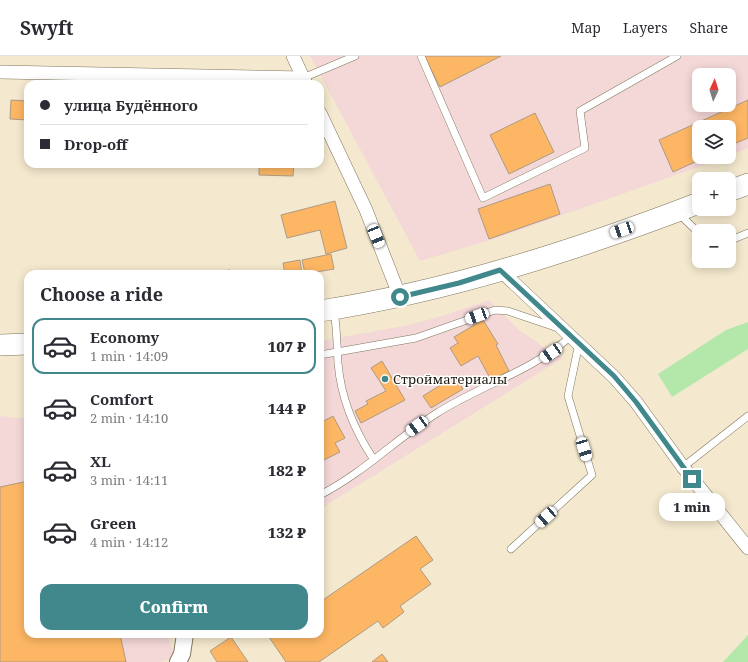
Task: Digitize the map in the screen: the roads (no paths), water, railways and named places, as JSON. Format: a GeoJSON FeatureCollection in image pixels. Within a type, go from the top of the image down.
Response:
{"type":"FeatureCollection","features":[{"type":"Feature","properties":{"kind":"main road"},"geometry":{"type":"LineString","coordinates":[[736,188],[748,184]]}},
{"type":"Feature","properties":{"kind":"main road"},"geometry":{"type":"LineString","coordinates":[[327,310],[400,297],[459,283],[539,259],[692,206]]}},
{"type":"Feature","properties":{"kind":"main road"},"geometry":{"type":"LineString","coordinates":[[0,345],[24,344]]}},
{"type":"Feature","properties":{"kind":"street"},"geometry":{"type":"LineString","coordinates":[[292,56],[304,80]]}},
{"type":"Feature","properties":{"kind":"street"},"geometry":{"type":"LineString","coordinates":[[0,72],[271,80]]}},
{"type":"Feature","properties":{"kind":"street"},"geometry":{"type":"LineString","coordinates":[[324,121],[366,210],[400,297]]}},
{"type":"Feature","properties":{"kind":"street"},"geometry":{"type":"LineString","coordinates":[[500,270],[614,376],[636,402],[683,467],[748,548]]}},
{"type":"Feature","properties":{"kind":"street"},"geometry":{"type":"LineString","coordinates":[[178,662],[182,654],[184,638]]}},
{"type":"Feature","properties":{"kind":"lane"},"geometry":{"type":"LineString","coordinates":[[307,80],[355,56]]}},
{"type":"Feature","properties":{"kind":"lane"},"geometry":{"type":"LineString","coordinates":[[421,56],[484,198],[585,148],[580,111],[677,56]]}},
{"type":"Feature","properties":{"kind":"lane"},"geometry":{"type":"LineString","coordinates":[[676,212],[692,227]]}},
{"type":"Feature","properties":{"kind":"lane"},"geometry":{"type":"LineString","coordinates":[[736,238],[748,233]]}},
{"type":"Feature","properties":{"kind":"lane"},"geometry":{"type":"LineString","coordinates":[[327,310],[336,325],[340,378],[346,407],[357,432],[374,460]]}},
{"type":"Feature","properties":{"kind":"lane"},"geometry":{"type":"LineString","coordinates":[[324,354],[416,338],[490,311],[499,310],[508,311],[571,336]]}},
{"type":"Feature","properties":{"kind":"lane"},"geometry":{"type":"LineString","coordinates":[[324,493],[349,479],[399,439],[439,412],[534,364],[551,353],[571,336]]}},
{"type":"Feature","properties":{"kind":"lane"},"geometry":{"type":"LineString","coordinates":[[511,549],[592,475],[568,396],[571,336]]}},
{"type":"Feature","properties":{"kind":"lane"},"geometry":{"type":"LineString","coordinates":[[683,467],[748,416]]}},
{"type":"Feature","properties":{"kind":"place","name":"Стройматериалы"},"geometry":{"type":"Point","coordinates":[385,379]}}]}
